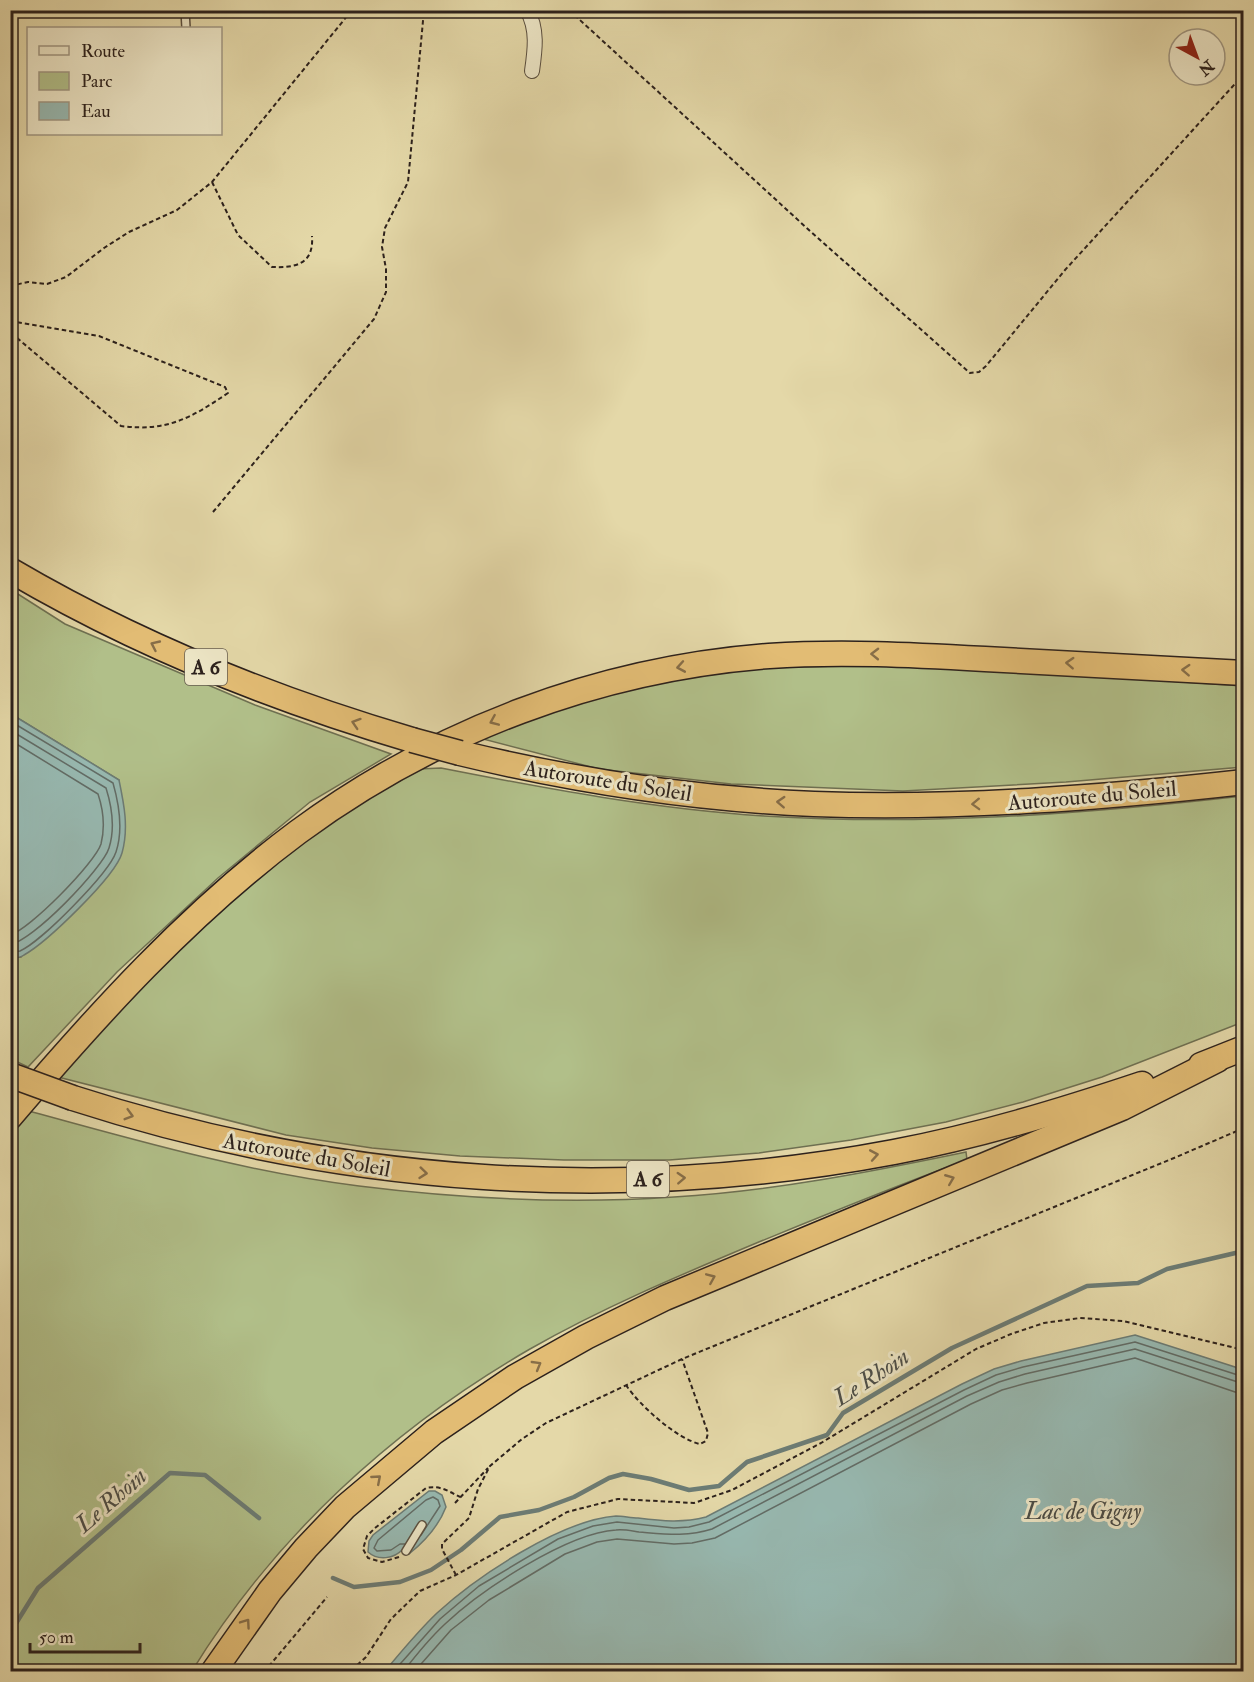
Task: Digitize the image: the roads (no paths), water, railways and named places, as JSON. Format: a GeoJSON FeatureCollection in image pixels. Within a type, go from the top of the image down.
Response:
{"type":"FeatureCollection","features":[{"type":"Feature","properties":{"kind":"highway","name":"Autoroute du Soleil"},"geometry":{"type":"LineString","coordinates":[[10,570],[102,619],[203,666],[308,707],[460,753],[646,789],[814,804],[907,805],[1009,802],[1244,782]]}},
{"type":"Feature","properties":{"kind":"highway"},"geometry":{"type":"LineString","coordinates":[[10,1117],[87,1029],[133,981],[208,908],[273,852],[319,818],[392,772],[467,733],[520,710],[602,684],[657,671],[713,662],[789,655],[894,654],[1244,673]]}},
{"type":"Feature","properties":{"kind":"highway","name":"Autoroute du Soleil"},"geometry":{"type":"LineString","coordinates":[[10,1076],[134,1117],[226,1141],[358,1165],[415,1172],[501,1179],[586,1181],[653,1179],[787,1169],[924,1146],[1037,1118],[1217,1060],[1244,1048]]}},
{"type":"Feature","properties":{"kind":"highway"},"geometry":{"type":"LineString","coordinates":[[213,1671],[264,1598],[325,1527],[366,1488],[418,1445],[457,1415],[506,1383],[586,1337],[665,1298],[1122,1108],[1217,1060]]}},
{"type":"Feature","properties":{"kind":"street"},"geometry":{"type":"LineString","coordinates":[[527,10],[534,25],[535,49],[532,71]]}},
{"type":"Feature","properties":{"kind":"lane"},"geometry":{"type":"LineString","coordinates":[[185,10],[186,27]]}},
{"type":"Feature","properties":{"kind":"lane"},"geometry":{"type":"LineString","coordinates":[[406,1551],[422,1525]]}},
{"type":"Feature","properties":{"kind":"water"},"geometry":{"type":"Polygon","coordinates":[[[11,714],[119,780],[125,825],[122,853],[107,877],[48,937],[35,948],[16,958],[11,958],[11,714]]]}},
{"type":"Feature","properties":{"kind":"water","name":"Lac de Gigny"},"geometry":{"type":"Polygon","coordinates":[[[1135,1335],[1235,1367],[1243,1372],[1243,1671],[385,1671],[437,1613],[474,1583],[520,1552],[545,1539],[594,1520],[616,1516],[672,1521],[706,1517],[994,1369],[1135,1335]]]}},
{"type":"Feature","properties":{"kind":"water"},"geometry":{"type":"Polygon","coordinates":[[[429,1491],[442,1495],[446,1507],[435,1527],[420,1544],[409,1554],[403,1549],[386,1558],[376,1557],[368,1552],[369,1541],[373,1535],[429,1491]]]}},
{"type":"Feature","properties":{"kind":"waterway","name":"Le Rhoin"},"geometry":{"type":"LineString","coordinates":[[333,1578],[354,1587],[400,1582],[431,1570],[461,1550],[500,1517],[539,1510],[574,1497],[609,1478],[623,1474],[689,1490],[719,1486],[747,1462],[827,1435],[843,1413],[952,1348],[1087,1286],[1138,1283],[1167,1269],[1244,1251]]}},
{"type":"Feature","properties":{"kind":"waterway","name":"Le Rhoin"},"geometry":{"type":"LineString","coordinates":[[10,1633],[38,1588],[170,1473],[205,1475],[259,1518]]}}]}
